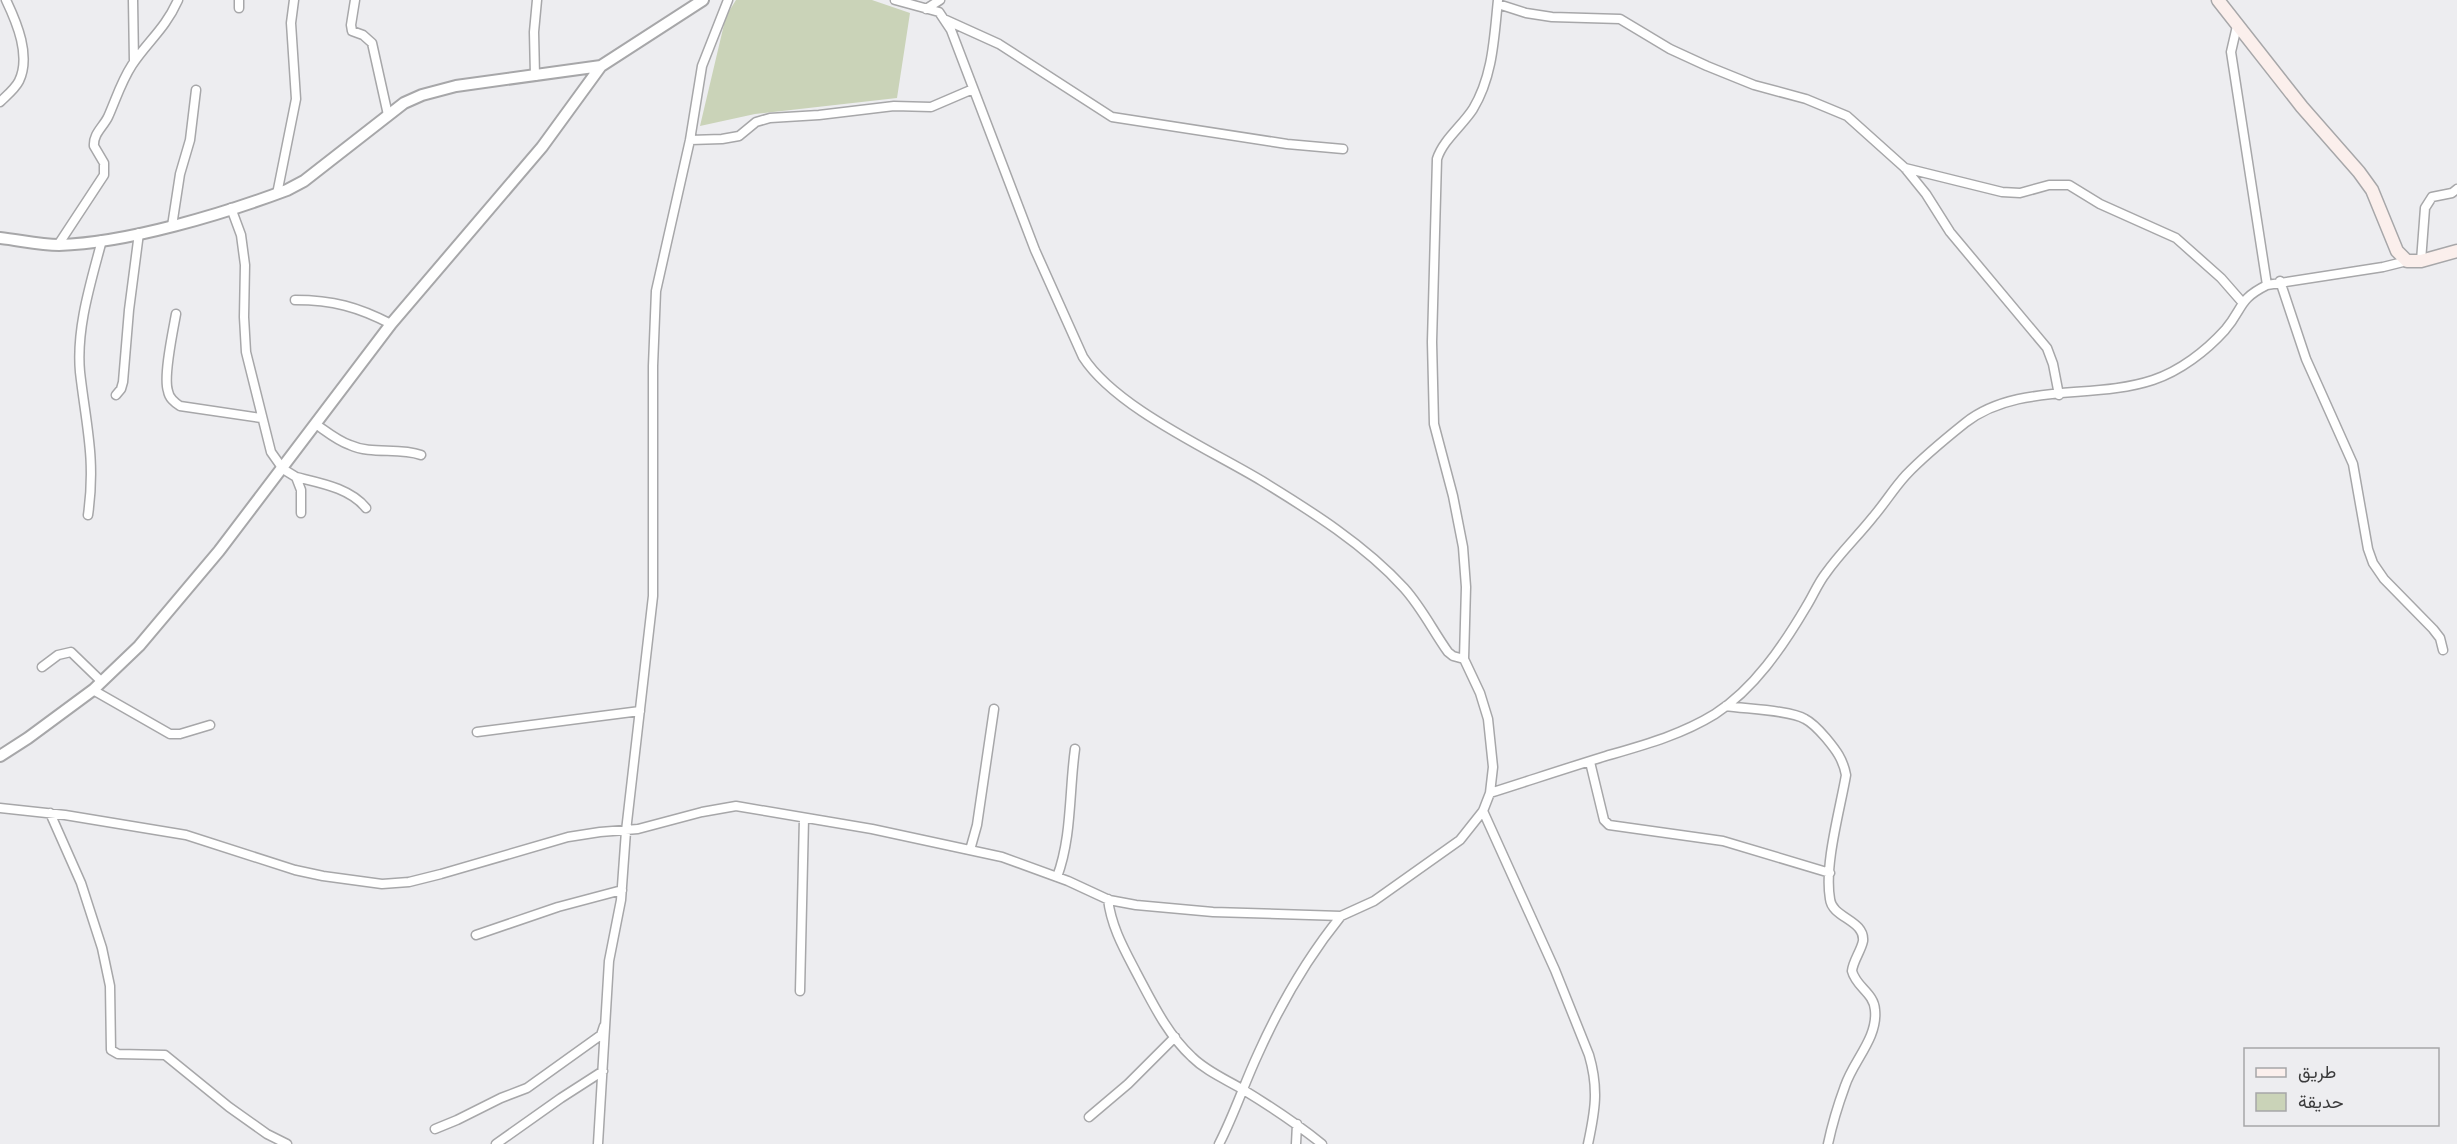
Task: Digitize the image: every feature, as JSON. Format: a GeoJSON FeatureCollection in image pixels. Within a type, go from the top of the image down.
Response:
{"type":"FeatureCollection","features":[{"type":"Feature","properties":{"kind":"main road"},"geometry":{"type":"LineString","coordinates":[[2218,0],[2236,26],[2365,181],[2381,210],[2397,251],[2407,261],[2421,261],[2457,251]]}},
{"type":"Feature","properties":{"kind":"street"},"geometry":{"type":"LineString","coordinates":[[0,102],[18,82],[22,68],[22,43],[15,18],[6,0]]}},
{"type":"Feature","properties":{"kind":"street"},"geometry":{"type":"LineString","coordinates":[[133,0],[134,62]]}},
{"type":"Feature","properties":{"kind":"street"},"geometry":{"type":"LineString","coordinates":[[58,245],[104,175],[104,163],[94,141],[106,120],[119,88],[134,62],[164,26],[178,0]]}},
{"type":"Feature","properties":{"kind":"street"},"geometry":{"type":"LineString","coordinates":[[277,194],[296,99],[291,23],[294,0]]}},
{"type":"Feature","properties":{"kind":"street"},"geometry":{"type":"LineString","coordinates":[[355,0],[352,31],[354,34],[363,35],[372,44],[388,115]]}},
{"type":"Feature","properties":{"kind":"street"},"geometry":{"type":"LineString","coordinates":[[535,76],[534,32],[537,0]]}},
{"type":"Feature","properties":{"kind":"street"},"geometry":{"type":"LineString","coordinates":[[0,756],[98,686],[139,646],[219,551],[392,324],[542,147],[601,66],[703,0]]}},
{"type":"Feature","properties":{"kind":"street"},"geometry":{"type":"LineString","coordinates":[[598,1144],[609,961],[622,890],[626,831],[653,596],[653,378],[656,291],[690,140],[704,58],[728,0]]}},
{"type":"Feature","properties":{"kind":"street"},"geometry":{"type":"LineString","coordinates":[[896,0],[939,12],[946,20],[1035,250],[1083,357],[1093,372],[1118,394],[1263,482],[1323,521],[1367,554],[1403,587],[1418,605],[1448,652],[1453,656],[1464,658]]}},
{"type":"Feature","properties":{"kind":"street"},"geometry":{"type":"LineString","coordinates":[[926,9],[940,0]]}},
{"type":"Feature","properties":{"kind":"street"},"geometry":{"type":"LineString","coordinates":[[0,808],[50,813],[186,835],[295,870],[382,884],[420,879],[568,837],[626,831],[736,806],[872,829],[1002,857],[1108,899],[1136,905],[1192,911],[1341,915],[1374,901],[1460,840],[1484,811],[1490,793],[1493,767],[1491,732],[1480,693],[1464,658],[1466,587],[1463,547],[1453,496],[1437,443],[1432,396],[1435,170],[1438,154],[1472,111],[1482,93],[1489,73],[1498,2],[1526,13],[1552,17],[1620,19],[1670,49],[1707,66],[1754,85],[1806,99],[1847,116],[1905,168],[1950,232],[2047,348],[2053,364],[2059,395]]}},
{"type":"Feature","properties":{"kind":"street"},"geometry":{"type":"LineString","coordinates":[[946,20],[999,44],[1112,117],[1287,144],[1343,149]]}},
{"type":"Feature","properties":{"kind":"street"},"geometry":{"type":"LineString","coordinates":[[2236,26],[2231,52],[2267,285]]}},
{"type":"Feature","properties":{"kind":"street"},"geometry":{"type":"LineString","coordinates":[[0,238],[58,245],[102,240],[172,226],[277,194],[304,181],[404,103],[422,95],[456,86],[601,66]]}},
{"type":"Feature","properties":{"kind":"street"},"geometry":{"type":"LineString","coordinates":[[690,140],[734,138],[762,119],[819,116],[894,106],[931,107],[973,89]]}},
{"type":"Feature","properties":{"kind":"street"},"geometry":{"type":"LineString","coordinates":[[172,226],[180,174],[190,140],[196,90]]}},
{"type":"Feature","properties":{"kind":"street"},"geometry":{"type":"LineString","coordinates":[[1905,168],[2002,192],[2020,193],[2049,185],[2069,185],[2100,204],[2176,238],[2221,278],[2242,302]]}},
{"type":"Feature","properties":{"kind":"street"},"geometry":{"type":"LineString","coordinates":[[2421,261],[2426,208],[2432,197],[2452,193],[2457,189]]}},
{"type":"Feature","properties":{"kind":"street"},"geometry":{"type":"LineString","coordinates":[[231,208],[241,235],[245,266],[246,352],[271,452],[283,469],[296,477],[327,485],[348,494],[358,499],[366,508]]}},
{"type":"Feature","properties":{"kind":"street"},"geometry":{"type":"LineString","coordinates":[[116,395],[123,382],[139,233]]}},
{"type":"Feature","properties":{"kind":"street"},"geometry":{"type":"LineString","coordinates":[[88,515],[92,487],[92,451],[80,370],[83,318],[102,240]]}},
{"type":"Feature","properties":{"kind":"street"},"geometry":{"type":"LineString","coordinates":[[1490,793],[1670,737],[1726,706],[1753,681],[1785,641],[1825,574],[1905,476],[1980,412],[2020,400],[2115,388],[2153,380],[2177,369],[2223,332],[2250,293],[2267,285],[2280,281],[2383,267],[2407,261]]}},
{"type":"Feature","properties":{"kind":"street"},"geometry":{"type":"LineString","coordinates":[[2280,281],[2306,359],[2353,464],[2368,549],[2373,563],[2384,579],[2433,629],[2440,638],[2443,650]]}},
{"type":"Feature","properties":{"kind":"street"},"geometry":{"type":"LineString","coordinates":[[295,300],[322,300],[345,304],[392,324]]}},
{"type":"Feature","properties":{"kind":"street"},"geometry":{"type":"LineString","coordinates":[[176,314],[167,380],[168,392],[172,399],[180,406],[261,418]]}},
{"type":"Feature","properties":{"kind":"street"},"geometry":{"type":"LineString","coordinates":[[316,425],[353,447],[404,450],[421,455]]}},
{"type":"Feature","properties":{"kind":"street"},"geometry":{"type":"LineString","coordinates":[[296,477],[301,490],[301,513]]}},
{"type":"Feature","properties":{"kind":"street"},"geometry":{"type":"LineString","coordinates":[[42,667],[58,655],[71,652],[98,686],[170,734],[180,734],[210,725]]}},
{"type":"Feature","properties":{"kind":"street"},"geometry":{"type":"LineString","coordinates":[[1726,706],[1792,714],[1805,718],[1840,754],[1846,775],[1830,873],[1830,901],[1835,912],[1854,923],[1862,936],[1863,941],[1852,971],[1857,984],[1873,1001],[1875,1021],[1872,1032],[1845,1086],[1828,1144]]}},
{"type":"Feature","properties":{"kind":"street"},"geometry":{"type":"LineString","coordinates":[[970,850],[977,825],[994,709]]}},
{"type":"Feature","properties":{"kind":"street"},"geometry":{"type":"LineString","coordinates":[[477,732],[640,711]]}},
{"type":"Feature","properties":{"kind":"street"},"geometry":{"type":"LineString","coordinates":[[1058,878],[1066,850],[1070,783],[1076,749]]}},
{"type":"Feature","properties":{"kind":"street"},"geometry":{"type":"LineString","coordinates":[[1590,762],[1604,820],[1609,825],[1723,841],[1830,873]]}},
{"type":"Feature","properties":{"kind":"street"},"geometry":{"type":"LineString","coordinates":[[1484,811],[1555,970],[1589,1055],[1596,1102],[1588,1144]]}},
{"type":"Feature","properties":{"kind":"street"},"geometry":{"type":"LineString","coordinates":[[50,813],[81,884],[102,948],[110,986],[111,1050],[118,1054],[165,1055],[229,1107],[267,1134],[287,1144]]}},
{"type":"Feature","properties":{"kind":"street"},"geometry":{"type":"LineString","coordinates":[[800,991],[804,818]]}},
{"type":"Feature","properties":{"kind":"street"},"geometry":{"type":"LineString","coordinates":[[476,935],[558,907],[622,890]]}},
{"type":"Feature","properties":{"kind":"street"},"geometry":{"type":"LineString","coordinates":[[1108,899],[1110,914],[1126,952],[1175,1038],[1192,1057],[1207,1069],[1297,1124],[1322,1144]]}},
{"type":"Feature","properties":{"kind":"street"},"geometry":{"type":"LineString","coordinates":[[1220,1144],[1258,1053],[1291,990],[1341,915]]}},
{"type":"Feature","properties":{"kind":"street"},"geometry":{"type":"LineString","coordinates":[[435,1129],[527,1088],[601,1035],[607,1020]]}},
{"type":"Feature","properties":{"kind":"street"},"geometry":{"type":"LineString","coordinates":[[1089,1117],[1128,1084],[1175,1038]]}},
{"type":"Feature","properties":{"kind":"street"},"geometry":{"type":"LineString","coordinates":[[496,1144],[603,1071]]}},
{"type":"Feature","properties":{"kind":"street"},"geometry":{"type":"LineString","coordinates":[[1296,1144],[1297,1124]]}},
{"type":"Feature","properties":{"kind":"green space"},"geometry":{"type":"Polygon","coordinates":[[[736,0],[872,0],[910,13],[897,98],[755,114],[700,126],[726,16],[736,0]]]}}]}
